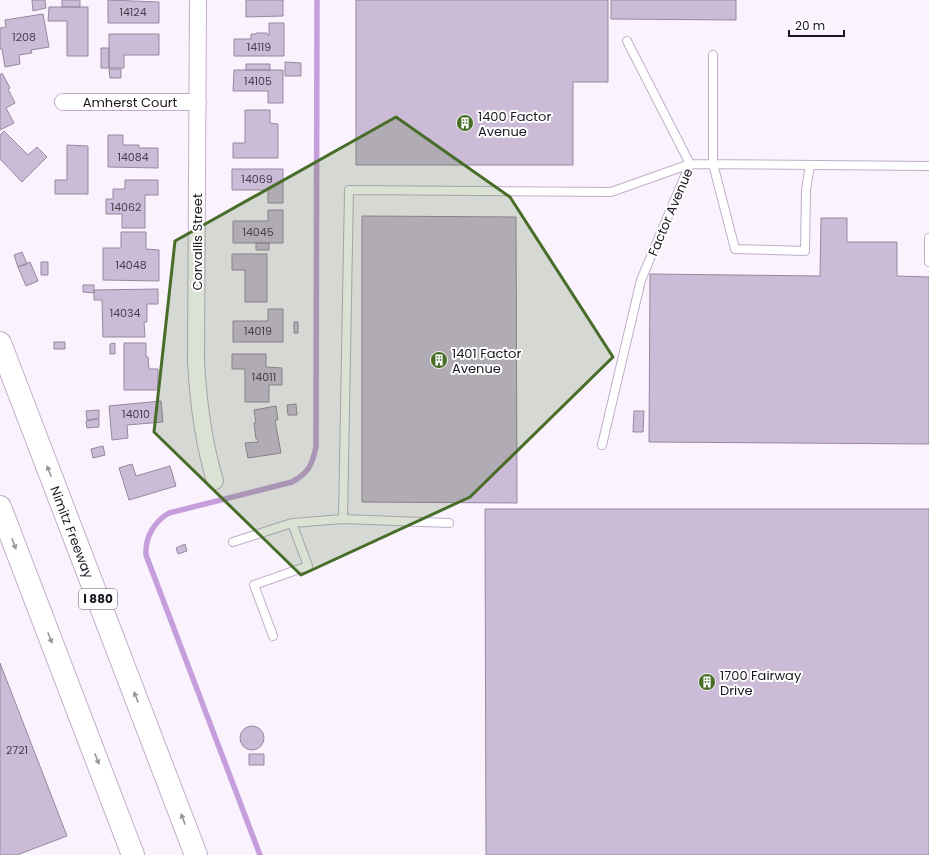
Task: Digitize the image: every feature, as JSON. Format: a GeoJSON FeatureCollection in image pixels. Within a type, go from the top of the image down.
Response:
{"type":"FeatureCollection","features":[{"type":"Feature","properties":{"kind":"highway","name":"Nimitz Freeway"},"geometry":{"type":"LineString","coordinates":[[0,343],[196,855]]}},
{"type":"Feature","properties":{"kind":"highway"},"geometry":{"type":"LineString","coordinates":[[0,507],[133,855]]}},
{"type":"Feature","properties":{"kind":"street","name":"Corvallis Street"},"geometry":{"type":"LineString","coordinates":[[198,0],[196,360],[204,440],[215,481]]}},
{"type":"Feature","properties":{"kind":"street","name":"Amherst Court"},"geometry":{"type":"LineString","coordinates":[[63,102],[198,102]]}},
{"type":"Feature","properties":{"kind":"lane"},"geometry":{"type":"LineString","coordinates":[[342,519],[349,190],[611,192],[690,164],[626,41]]}},
{"type":"Feature","properties":{"kind":"lane"},"geometry":{"type":"LineString","coordinates":[[713,55],[713,164],[735,249],[805,251],[806,190],[810,165]]}},
{"type":"Feature","properties":{"kind":"lane","name":"Factor Avenue"},"geometry":{"type":"LineString","coordinates":[[602,445],[641,280],[690,164],[929,166]]}},
{"type":"Feature","properties":{"kind":"lane"},"geometry":{"type":"LineString","coordinates":[[929,238],[929,262]]}},
{"type":"Feature","properties":{"kind":"lane"},"geometry":{"type":"LineString","coordinates":[[233,542],[292,523],[342,519],[449,523]]}},
{"type":"Feature","properties":{"kind":"lane"},"geometry":{"type":"LineString","coordinates":[[273,636],[254,585],[308,566],[292,523]]}},
{"type":"Feature","properties":{"kind":"highlighted area"},"geometry":{"type":"Polygon","coordinates":[[[396,117],[510,197],[613,357],[470,497],[301,575],[154,432],[175,241],[396,117]]]}},
{"type":"Feature","properties":{"kind":"building"},"geometry":{"type":"Polygon","coordinates":[[[32,0],[45,0],[46,8],[33,11],[32,0]]]}},
{"type":"Feature","properties":{"kind":"building"},"geometry":{"type":"Polygon","coordinates":[[[62,0],[80,0],[80,7],[62,7],[62,0]]]}},
{"type":"Feature","properties":{"kind":"building"},"geometry":{"type":"Polygon","coordinates":[[[108,0],[159,2],[159,23],[108,23],[108,0]]]}},
{"type":"Feature","properties":{"kind":"building"},"geometry":{"type":"Polygon","coordinates":[[[246,0],[283,0],[283,16],[246,17],[246,0]]]}},
{"type":"Feature","properties":{"kind":"building","name":"1400 Factor Avenue"},"geometry":{"type":"Polygon","coordinates":[[[356,0],[608,0],[608,82],[573,82],[573,165],[356,165],[356,0]]]}},
{"type":"Feature","properties":{"kind":"building"},"geometry":{"type":"Polygon","coordinates":[[[611,0],[736,0],[736,20],[611,19],[611,0]]]}},
{"type":"Feature","properties":{"kind":"building"},"geometry":{"type":"Polygon","coordinates":[[[49,7],[88,7],[88,56],[67,56],[67,21],[48,21],[49,7]]]}},
{"type":"Feature","properties":{"kind":"building"},"geometry":{"type":"Polygon","coordinates":[[[43,14],[49,47],[31,50],[32,53],[19,55],[20,64],[5,67],[2,49],[0,49],[0,28],[6,27],[5,20],[43,14]]]}},
{"type":"Feature","properties":{"kind":"building"},"geometry":{"type":"Polygon","coordinates":[[[269,23],[284,23],[284,56],[234,56],[234,39],[251,39],[251,34],[256,33],[267,33],[267,35],[269,35],[269,23]]]}},
{"type":"Feature","properties":{"kind":"building"},"geometry":{"type":"Polygon","coordinates":[[[109,34],[159,34],[159,55],[124,55],[124,68],[109,68],[109,34]]]}},
{"type":"Feature","properties":{"kind":"building"},"geometry":{"type":"Polygon","coordinates":[[[101,48],[109,48],[109,68],[101,68],[101,48]]]}},
{"type":"Feature","properties":{"kind":"building"},"geometry":{"type":"Polygon","coordinates":[[[285,62],[301,63],[301,76],[285,76],[285,62]]]}},
{"type":"Feature","properties":{"kind":"building"},"geometry":{"type":"Polygon","coordinates":[[[246,64],[270,64],[270,70],[246,70],[246,64]]]}},
{"type":"Feature","properties":{"kind":"building"},"geometry":{"type":"Polygon","coordinates":[[[109,69],[121,69],[121,78],[110,78],[109,69]]]}},
{"type":"Feature","properties":{"kind":"building"},"geometry":{"type":"Polygon","coordinates":[[[234,70],[283,70],[283,103],[268,103],[268,91],[233,91],[234,70]]]}},
{"type":"Feature","properties":{"kind":"building"},"geometry":{"type":"Polygon","coordinates":[[[2,73],[10,88],[8,89],[15,103],[6,108],[14,123],[0,130],[0,75],[2,73]]]}},
{"type":"Feature","properties":{"kind":"building"},"geometry":{"type":"Polygon","coordinates":[[[245,110],[270,110],[270,123],[278,124],[278,158],[233,158],[233,143],[245,143],[245,110]]]}},
{"type":"Feature","properties":{"kind":"building"},"geometry":{"type":"Polygon","coordinates":[[[4,131],[28,155],[37,147],[47,157],[22,182],[0,159],[0,135],[4,131]]]}},
{"type":"Feature","properties":{"kind":"building"},"geometry":{"type":"Polygon","coordinates":[[[108,135],[123,135],[123,145],[139,145],[139,148],[158,148],[158,168],[108,167],[108,135]]]}},
{"type":"Feature","properties":{"kind":"building"},"geometry":{"type":"Polygon","coordinates":[[[67,145],[88,146],[88,194],[55,194],[55,180],[67,180],[67,145]]]}},
{"type":"Feature","properties":{"kind":"building"},"geometry":{"type":"Polygon","coordinates":[[[232,169],[283,169],[283,203],[268,203],[268,190],[232,190],[232,169]]]}},
{"type":"Feature","properties":{"kind":"building"},"geometry":{"type":"Polygon","coordinates":[[[125,180],[158,180],[158,195],[145,195],[145,228],[122,228],[122,214],[106,214],[106,199],[113,199],[113,189],[125,189],[125,180]]]}},
{"type":"Feature","properties":{"kind":"building"},"geometry":{"type":"Polygon","coordinates":[[[268,210],[283,210],[283,243],[233,243],[233,221],[268,221],[268,210]]]}},
{"type":"Feature","properties":{"kind":"building","name":"1401 Factor Avenue"},"geometry":{"type":"Polygon","coordinates":[[[362,216],[516,217],[517,503],[362,502],[362,216]]]}},
{"type":"Feature","properties":{"kind":"building"},"geometry":{"type":"Polygon","coordinates":[[[821,218],[847,218],[847,242],[897,242],[897,276],[929,277],[929,444],[649,442],[650,274],[820,276],[821,218]]]}},
{"type":"Feature","properties":{"kind":"building"},"geometry":{"type":"Polygon","coordinates":[[[121,232],[146,232],[146,249],[159,250],[159,281],[103,280],[103,248],[121,248],[121,232]]]}},
{"type":"Feature","properties":{"kind":"building"},"geometry":{"type":"Polygon","coordinates":[[[256,243],[269,243],[269,250],[256,250],[256,243]]]}},
{"type":"Feature","properties":{"kind":"building"},"geometry":{"type":"Polygon","coordinates":[[[22,252],[27,264],[18,267],[14,255],[22,252]]]}},
{"type":"Feature","properties":{"kind":"building"},"geometry":{"type":"Polygon","coordinates":[[[232,254],[267,254],[267,302],[245,302],[245,270],[232,270],[232,254]]]}},
{"type":"Feature","properties":{"kind":"building"},"geometry":{"type":"Polygon","coordinates":[[[30,262],[38,281],[26,286],[18,267],[30,262]]]}},
{"type":"Feature","properties":{"kind":"building"},"geometry":{"type":"Polygon","coordinates":[[[41,262],[48,262],[48,275],[41,275],[41,262]]]}},
{"type":"Feature","properties":{"kind":"building"},"geometry":{"type":"Polygon","coordinates":[[[83,285],[94,285],[94,293],[83,292],[83,285]]]}},
{"type":"Feature","properties":{"kind":"building"},"geometry":{"type":"Polygon","coordinates":[[[158,289],[158,304],[147,304],[147,322],[144,322],[145,337],[103,337],[102,300],[94,300],[94,290],[158,289]]]}},
{"type":"Feature","properties":{"kind":"building"},"geometry":{"type":"Polygon","coordinates":[[[268,309],[283,309],[283,342],[233,342],[233,321],[268,321],[268,309]]]}},
{"type":"Feature","properties":{"kind":"building"},"geometry":{"type":"Polygon","coordinates":[[[294,322],[298,322],[298,333],[294,333],[294,322]]]}},
{"type":"Feature","properties":{"kind":"building"},"geometry":{"type":"Polygon","coordinates":[[[54,342],[65,342],[65,349],[54,349],[54,342]]]}},
{"type":"Feature","properties":{"kind":"building"},"geometry":{"type":"Polygon","coordinates":[[[115,343],[115,354],[110,354],[110,344],[115,343]]]}},
{"type":"Feature","properties":{"kind":"building"},"geometry":{"type":"Polygon","coordinates":[[[124,343],[146,343],[146,357],[148,357],[149,369],[158,369],[158,390],[124,390],[124,343]]]}},
{"type":"Feature","properties":{"kind":"building"},"geometry":{"type":"Polygon","coordinates":[[[232,354],[266,354],[266,367],[282,368],[282,385],[269,385],[269,402],[245,402],[245,369],[232,369],[232,354]]]}},
{"type":"Feature","properties":{"kind":"building"},"geometry":{"type":"Polygon","coordinates":[[[161,401],[163,422],[127,425],[128,438],[112,440],[109,406],[161,401]]]}},
{"type":"Feature","properties":{"kind":"building"},"geometry":{"type":"Polygon","coordinates":[[[296,404],[297,415],[288,415],[287,405],[296,404]]]}},
{"type":"Feature","properties":{"kind":"building"},"geometry":{"type":"Polygon","coordinates":[[[276,406],[278,420],[275,420],[281,453],[248,458],[245,443],[258,442],[258,439],[256,439],[254,423],[256,423],[254,410],[276,406]]]}},
{"type":"Feature","properties":{"kind":"building"},"geometry":{"type":"Polygon","coordinates":[[[99,410],[99,418],[87,420],[86,411],[99,410]]]}},
{"type":"Feature","properties":{"kind":"building"},"geometry":{"type":"Polygon","coordinates":[[[634,411],[644,411],[643,432],[633,432],[634,411]]]}},
{"type":"Feature","properties":{"kind":"building"},"geometry":{"type":"Polygon","coordinates":[[[99,419],[99,427],[87,428],[86,421],[99,419]]]}},
{"type":"Feature","properties":{"kind":"building"},"geometry":{"type":"Polygon","coordinates":[[[103,446],[105,455],[93,458],[91,449],[103,446]]]}},
{"type":"Feature","properties":{"kind":"building"},"geometry":{"type":"Polygon","coordinates":[[[132,464],[136,476],[170,466],[176,486],[129,500],[119,468],[132,464]]]}},
{"type":"Feature","properties":{"kind":"building","name":"1700 Fairway Drive"},"geometry":{"type":"Polygon","coordinates":[[[485,509],[929,509],[929,855],[486,855],[485,509]]]}},
{"type":"Feature","properties":{"kind":"building"},"geometry":{"type":"Polygon","coordinates":[[[185,544],[187,551],[178,554],[176,548],[185,544]]]}},
{"type":"Feature","properties":{"kind":"building"},"geometry":{"type":"Polygon","coordinates":[[[0,663],[67,836],[17,855],[0,855],[0,663]]]}},
{"type":"Feature","properties":{"kind":"building"},"geometry":{"type":"Polygon","coordinates":[[[252,726],[257,727],[263,733],[263,743],[257,749],[252,750],[247,749],[241,743],[240,738],[241,733],[247,727],[252,726]]]}},
{"type":"Feature","properties":{"kind":"building"},"geometry":{"type":"Polygon","coordinates":[[[249,754],[264,754],[264,765],[249,765],[249,754]]]}},
{"type":"Feature","properties":{"kind":"waterway"},"geometry":{"type":"LineString","coordinates":[[260,855],[146,555],[146,548],[149,536],[155,525],[169,513],[292,482],[306,472],[313,459],[316,447],[317,0]]}},
{"type":"Feature","properties":{"kind":"place","name":"1400 Factor Avenue"},"geometry":{"type":"Point","coordinates":[465,123]}},
{"type":"Feature","properties":{"kind":"place","name":"1401 Factor Avenue"},"geometry":{"type":"Point","coordinates":[439,360]}},
{"type":"Feature","properties":{"kind":"place","name":"1700 Fairway Drive"},"geometry":{"type":"Point","coordinates":[707,682]}}]}
